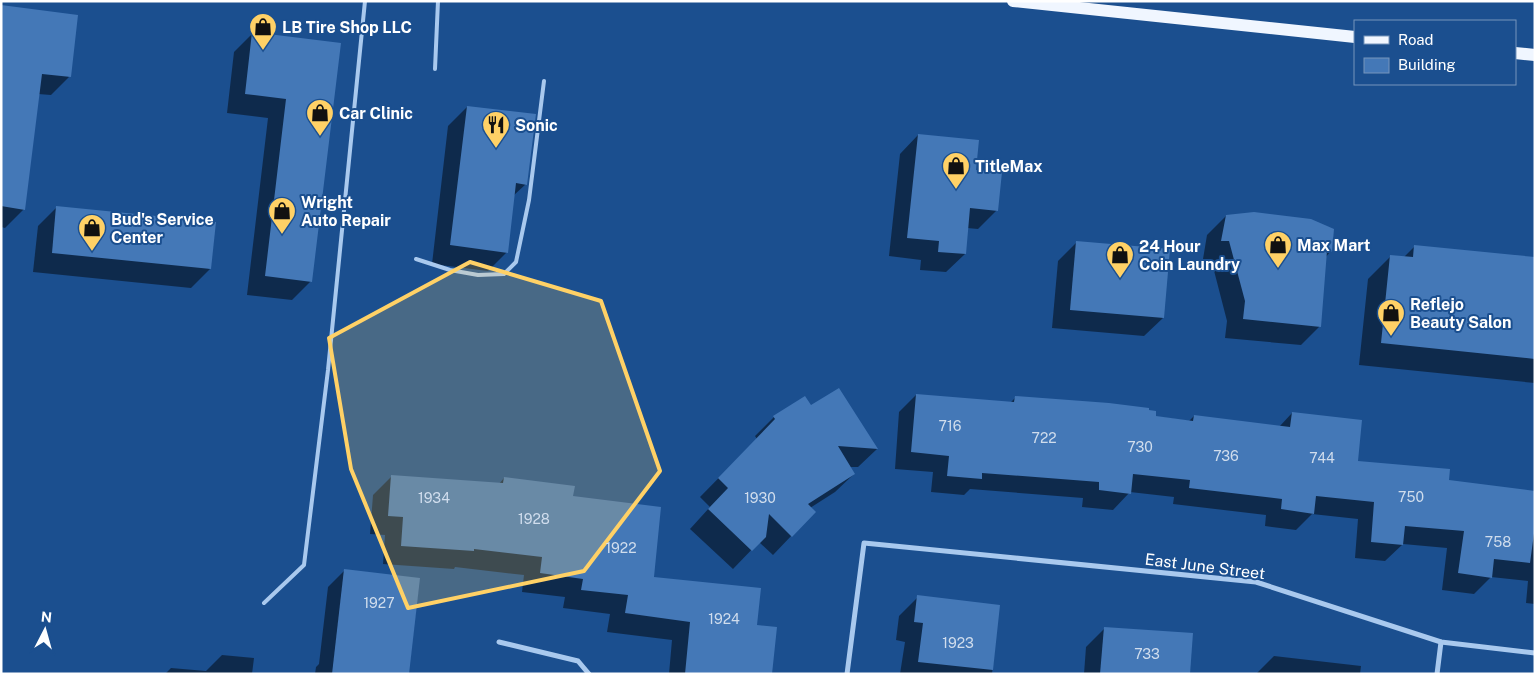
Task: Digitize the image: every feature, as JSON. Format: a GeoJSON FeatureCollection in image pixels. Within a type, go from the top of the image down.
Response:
{"type":"FeatureCollection","features":[{"type":"Feature","properties":{"kind":"main road"},"geometry":{"type":"LineString","coordinates":[[1013,1],[1354,36]]}},
{"type":"Feature","properties":{"kind":"main road"},"geometry":{"type":"LineString","coordinates":[[1516,53],[1535,55]]}},
{"type":"Feature","properties":{"kind":"street","name":"East June Street"},"geometry":{"type":"LineString","coordinates":[[847,674],[864,543],[1256,582],[1441,642],[1535,653]]}},
{"type":"Feature","properties":{"kind":"street"},"geometry":{"type":"LineString","coordinates":[[499,642],[578,660],[589,674]]}},
{"type":"Feature","properties":{"kind":"street"},"geometry":{"type":"LineString","coordinates":[[1437,674],[1441,642]]}},
{"type":"Feature","properties":{"kind":"lane"},"geometry":{"type":"LineString","coordinates":[[264,603],[304,565],[328,370],[365,1]]}},
{"type":"Feature","properties":{"kind":"lane"},"geometry":{"type":"LineString","coordinates":[[435,69],[438,1]]}},
{"type":"Feature","properties":{"kind":"lane"},"geometry":{"type":"LineString","coordinates":[[416,259],[450,270],[478,275],[504,274],[516,262],[529,200],[544,81]]}},
{"type":"Feature","properties":{"kind":"highlighted area"},"geometry":{"type":"Polygon","coordinates":[[[470,262],[601,301],[660,471],[584,571],[408,608],[351,469],[329,338],[470,262]]]}},
{"type":"Feature","properties":{"kind":"building"},"geometry":{"type":"Polygon","coordinates":[[[1,5],[78,15],[71,77],[42,74],[25,210],[1,206],[1,5]]]}},
{"type":"Feature","properties":{"kind":"building"},"geometry":{"type":"Polygon","coordinates":[[[252,32],[341,43],[312,282],[265,276],[286,99],[245,94],[252,32]]]}},
{"type":"Feature","properties":{"kind":"building","name":"Sonic"},"geometry":{"type":"Polygon","coordinates":[[[467,106],[536,114],[527,185],[516,183],[508,253],[450,245],[467,106]]]}},
{"type":"Feature","properties":{"kind":"building","name":"TitleMax"},"geometry":{"type":"Polygon","coordinates":[[[918,134],[979,140],[976,170],[1002,172],[998,211],[970,208],[966,254],[938,252],[939,241],[907,238],[918,134]]]}},
{"type":"Feature","properties":{"kind":"building"},"geometry":{"type":"Polygon","coordinates":[[[56,206],[216,222],[211,269],[52,253],[56,206]]]}},
{"type":"Feature","properties":{"kind":"building","name":"Max Mart"},"geometry":{"type":"Polygon","coordinates":[[[1254,212],[1311,219],[1334,229],[1332,252],[1327,251],[1321,327],[1243,319],[1245,301],[1229,241],[1221,241],[1226,215],[1254,212]]]}},
{"type":"Feature","properties":{"kind":"building","name":"24 Hour Coin Laundry"},"geometry":{"type":"Polygon","coordinates":[[[1076,241],[1170,249],[1164,318],[1070,310],[1076,241]]]}},
{"type":"Feature","properties":{"kind":"building"},"geometry":{"type":"Polygon","coordinates":[[[1414,245],[1535,257],[1535,359],[1381,343],[1390,255],[1413,257],[1414,245]]]}},
{"type":"Feature","properties":{"kind":"building"},"geometry":{"type":"Polygon","coordinates":[[[839,388],[878,449],[838,446],[855,474],[808,504],[816,512],[792,537],[769,514],[766,537],[752,551],[708,509],[728,488],[718,478],[775,419],[773,416],[805,396],[811,405],[839,388]]]}},
{"type":"Feature","properties":{"kind":"building"},"geometry":{"type":"Polygon","coordinates":[[[916,394],[1014,402],[1015,396],[1109,403],[1149,408],[1149,410],[1156,411],[1156,416],[1193,421],[1194,415],[1290,427],[1292,412],[1362,420],[1358,461],[1450,469],[1449,480],[1535,491],[1535,526],[1530,563],[1494,559],[1492,578],[1458,573],[1464,531],[1405,526],[1403,545],[1371,542],[1374,502],[1316,496],[1314,514],[1281,509],[1282,499],[1189,488],[1190,480],[1133,474],[1131,494],[1099,490],[1099,482],[982,473],[982,479],[947,476],[949,456],[911,452],[916,394]]]}},
{"type":"Feature","properties":{"kind":"building"},"geometry":{"type":"Polygon","coordinates":[[[391,475],[503,483],[504,477],[575,486],[573,496],[661,507],[654,577],[761,588],[757,625],[777,627],[772,674],[685,674],[690,622],[625,613],[628,595],[581,590],[583,579],[540,573],[542,557],[474,549],[474,551],[401,546],[403,517],[388,516],[391,475]]]}},
{"type":"Feature","properties":{"kind":"building"},"geometry":{"type":"Polygon","coordinates":[[[344,569],[420,578],[409,674],[332,674],[344,569]]]}},
{"type":"Feature","properties":{"kind":"building"},"geometry":{"type":"Polygon","coordinates":[[[917,595],[1000,605],[993,670],[918,662],[923,623],[914,622],[917,595]]]}},
{"type":"Feature","properties":{"kind":"building"},"geometry":{"type":"Polygon","coordinates":[[[1104,627],[1193,633],[1190,674],[1100,674],[1104,627]]]}},
{"type":"Feature","properties":{"kind":"place","name":"LB Tire Shop LLC"},"geometry":{"type":"Point","coordinates":[263,51]}},
{"type":"Feature","properties":{"kind":"place","name":"Car Clinic"},"geometry":{"type":"Point","coordinates":[320,137]}},
{"type":"Feature","properties":{"kind":"place","name":"Sonic"},"geometry":{"type":"Point","coordinates":[496,149]}},
{"type":"Feature","properties":{"kind":"place","name":"TitleMax"},"geometry":{"type":"Point","coordinates":[956,190]}},
{"type":"Feature","properties":{"kind":"place","name":"Wright Auto Repair"},"geometry":{"type":"Point","coordinates":[282,235]}},
{"type":"Feature","properties":{"kind":"place","name":"Bud's Service Center"},"geometry":{"type":"Point","coordinates":[92,252]}},
{"type":"Feature","properties":{"kind":"place","name":"Max Mart"},"geometry":{"type":"Point","coordinates":[1278,269]}},
{"type":"Feature","properties":{"kind":"place","name":"24 Hour Coin Laundry"},"geometry":{"type":"Point","coordinates":[1120,279]}},
{"type":"Feature","properties":{"kind":"place","name":"Reflejo Beauty Salon"},"geometry":{"type":"Point","coordinates":[1391,337]}}]}
